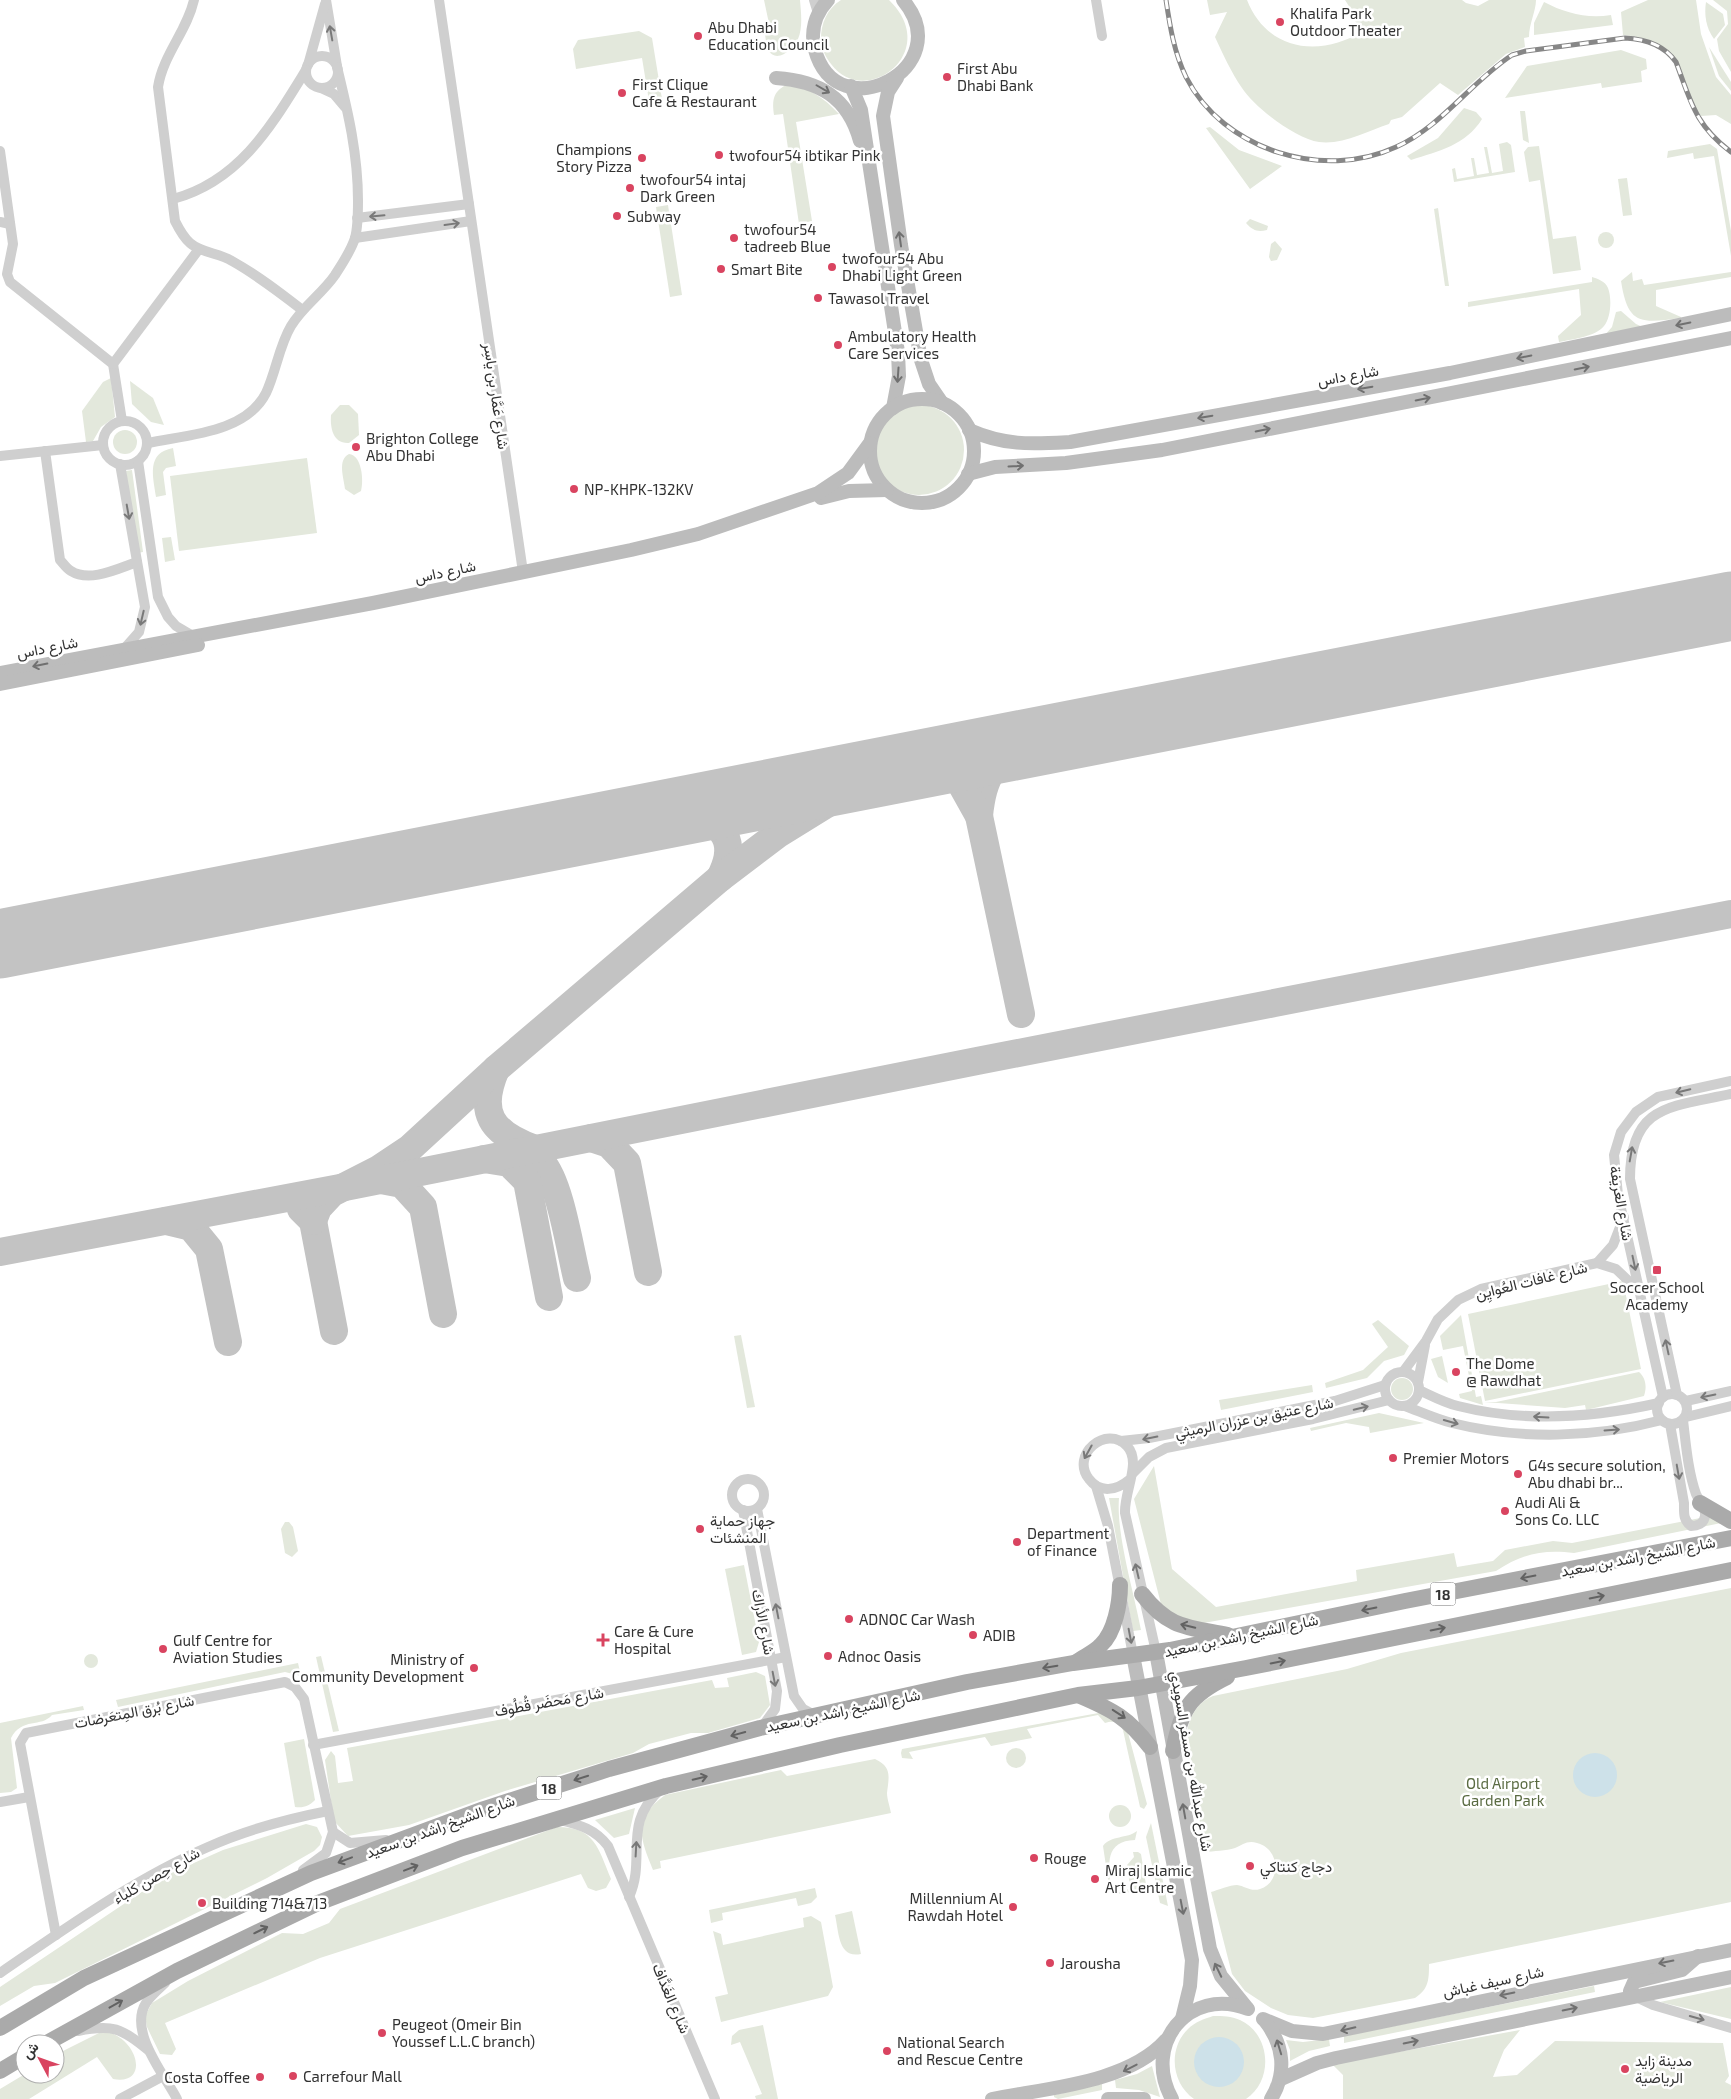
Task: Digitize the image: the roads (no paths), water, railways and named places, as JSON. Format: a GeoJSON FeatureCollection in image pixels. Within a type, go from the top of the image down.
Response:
{"type":"FeatureCollection","features":[{"type":"Feature","properties":{"kind":"main road"},"geometry":{"type":"LineString","coordinates":[[1700,1503],[1731,1521]]}},
{"type":"Feature","properties":{"kind":"main road","name":"شارع الشيخ راشد بن سعيد"},"geometry":{"type":"LineString","coordinates":[[0,2028],[84,1978],[311,1873],[400,1838],[609,1769],[760,1728],[967,1682],[1073,1663],[1156,1652],[1731,1538]]}},
{"type":"Feature","properties":{"kind":"main road","name":"شارع الشيخ راشد بن سعيد"},"geometry":{"type":"LineString","coordinates":[[63,2034],[177,1971],[318,1903],[462,1848],[666,1786],[840,1744],[1078,1695],[1138,1688],[1246,1668],[1731,1570]]}},
{"type":"Feature","properties":{"kind":"main road"},"geometry":{"type":"LineString","coordinates":[[1073,1663],[1096,1650],[1105,1641],[1118,1607],[1120,1585]]}},
{"type":"Feature","properties":{"kind":"main road"},"geometry":{"type":"LineString","coordinates":[[1142,1594],[1156,1611],[1167,1620],[1235,1636]]}},
{"type":"Feature","properties":{"kind":"main road"},"geometry":{"type":"LineString","coordinates":[[1173,1751],[1181,1717],[1195,1696],[1206,1688],[1246,1668]]}},
{"type":"Feature","properties":{"kind":"main road"},"geometry":{"type":"LineString","coordinates":[[1078,1695],[1122,1715],[1150,1747]]}},
{"type":"Feature","properties":{"kind":"main road"},"geometry":{"type":"LineString","coordinates":[[0,2071],[15,2062]]}},
{"type":"Feature","properties":{"kind":"street"},"geometry":{"type":"LineString","coordinates":[[194,0],[185,24],[160,74],[158,87],[175,221],[182,235],[199,249],[214,252],[231,260],[265,281],[302,309]]}},
{"type":"Feature","properties":{"kind":"street"},"geometry":{"type":"LineString","coordinates":[[148,443],[226,426],[241,418],[265,395],[290,328],[302,309],[333,277],[355,238],[357,164],[326,0]]}},
{"type":"Feature","properties":{"kind":"street"},"geometry":{"type":"LineString","coordinates":[[326,0],[307,67],[308,79],[320,88],[334,94],[349,114]]}},
{"type":"Feature","properties":{"kind":"street","name":"شارع عَمَّار بن ياسِر"},"geometry":{"type":"LineString","coordinates":[[439,0],[523,572]]}},
{"type":"Feature","properties":{"kind":"street"},"geometry":{"type":"LineString","coordinates":[[828,0],[816,7],[813,36],[817,58],[834,79],[851,86],[875,87],[896,78]]}},
{"type":"Feature","properties":{"kind":"street"},"geometry":{"type":"LineString","coordinates":[[903,0],[916,22],[917,40],[913,57],[896,78],[888,92],[883,116],[898,226],[921,360],[929,384],[942,402],[961,416],[969,430],[974,447],[968,474],[951,493],[936,501],[910,501],[887,490],[873,469],[870,443],[880,420],[893,408],[916,399],[942,402]]}},
{"type":"Feature","properties":{"kind":"street"},"geometry":{"type":"LineString","coordinates":[[1096,0],[1102,36]]}},
{"type":"Feature","properties":{"kind":"street"},"geometry":{"type":"LineString","coordinates":[[173,199],[210,185],[254,148],[275,122],[284,106],[307,67],[316,58],[321,56],[331,59],[337,66],[335,82],[331,86],[302,91],[284,106]]}},
{"type":"Feature","properties":{"kind":"street"},"geometry":{"type":"LineString","coordinates":[[776,78],[808,82],[824,89],[837,100],[848,113],[857,129],[871,175]]}},
{"type":"Feature","properties":{"kind":"street"},"geometry":{"type":"LineString","coordinates":[[851,86],[861,110],[898,352],[898,376],[893,408]]}},
{"type":"Feature","properties":{"kind":"street"},"geometry":{"type":"LineString","coordinates":[[0,151],[5,223],[13,244],[3,275],[113,364],[122,421]]}},
{"type":"Feature","properties":{"kind":"street"},"geometry":{"type":"LineString","coordinates":[[357,218],[469,204]]}},
{"type":"Feature","properties":{"kind":"street"},"geometry":{"type":"LineString","coordinates":[[398,214],[394,223],[399,231]]}},
{"type":"Feature","properties":{"kind":"street"},"geometry":{"type":"LineString","coordinates":[[355,238],[471,221]]}},
{"type":"Feature","properties":{"kind":"street"},"geometry":{"type":"LineString","coordinates":[[113,364],[199,249]]}},
{"type":"Feature","properties":{"kind":"street","name":"شارع داس"},"geometry":{"type":"LineString","coordinates":[[969,430],[1001,442],[1026,444],[1070,442],[1450,373],[1731,314]]}},
{"type":"Feature","properties":{"kind":"street"},"geometry":{"type":"LineString","coordinates":[[968,474],[994,467],[1066,463],[1162,450],[1731,338]]}},
{"type":"Feature","properties":{"kind":"street"},"geometry":{"type":"LineString","coordinates":[[122,421],[132,421],[138,424],[143,429],[148,443],[143,456],[138,462],[131,465],[120,464],[109,458],[103,445],[106,431],[111,425],[122,421]]}},
{"type":"Feature","properties":{"kind":"street","name":"شارع داس"},"geometry":{"type":"LineString","coordinates":[[0,673],[364,604],[689,536],[807,498],[829,488],[856,463],[870,443]]}},
{"type":"Feature","properties":{"kind":"street"},"geometry":{"type":"LineString","coordinates":[[0,456],[103,445]]}},
{"type":"Feature","properties":{"kind":"street"},"geometry":{"type":"LineString","coordinates":[[45,451],[60,560],[71,572],[87,575],[107,573],[151,555]]}},
{"type":"Feature","properties":{"kind":"street"},"geometry":{"type":"LineString","coordinates":[[138,462],[158,596],[168,617],[176,626],[193,636]]}},
{"type":"Feature","properties":{"kind":"street"},"geometry":{"type":"LineString","coordinates":[[120,464],[144,599],[142,623],[134,640],[124,649]]}},
{"type":"Feature","properties":{"kind":"street","name":"شارع داس"},"geometry":{"type":"LineString","coordinates":[[0,684],[632,558],[734,531],[836,493],[887,490]]}},
{"type":"Feature","properties":{"kind":"street"},"geometry":{"type":"LineString","coordinates":[[144,599],[158,596]]}},
{"type":"Feature","properties":{"kind":"street","name":"شارع الغريفة"},"geometry":{"type":"LineString","coordinates":[[1661,1400],[1640,1292],[1615,1182],[1614,1155],[1621,1132],[1636,1112],[1658,1097],[1731,1081]]}},
{"type":"Feature","properties":{"kind":"street","name":"شارع الغريفة"},"geometry":{"type":"LineString","coordinates":[[1681,1398],[1630,1179],[1630,1155],[1636,1137],[1647,1120],[1665,1108],[1731,1094]]}},
{"type":"Feature","properties":{"kind":"street","name":"شارع غافات العُوايِن"},"geometry":{"type":"LineString","coordinates":[[1597,1263],[1613,1245],[1624,1217]]}},
{"type":"Feature","properties":{"kind":"street","name":"شارع غافات العُوايِن"},"geometry":{"type":"LineString","coordinates":[[1403,1372],[1447,1309],[1458,1300],[1481,1289],[1597,1263],[1616,1269],[1640,1292]]}},
{"type":"Feature","properties":{"kind":"street","name":"شارع غافات العُوايِن"},"geometry":{"type":"LineString","coordinates":[[1419,1386],[1426,1341]]}},
{"type":"Feature","properties":{"kind":"street"},"geometry":{"type":"LineString","coordinates":[[1731,1392],[1681,1398],[1670,1394],[1661,1400],[1623,1411],[1551,1418],[1508,1416],[1456,1406],[1419,1386],[1412,1375],[1403,1372],[1392,1375],[1385,1385],[1389,1400],[1394,1404],[1405,1406],[1451,1423],[1504,1432],[1561,1434],[1627,1429],[1666,1422],[1731,1406]]}},
{"type":"Feature","properties":{"kind":"street","name":"شارع عتيق بن عزران الرميثي"},"geometry":{"type":"LineString","coordinates":[[1121,1441],[1149,1438],[1334,1401],[1385,1385]]}},
{"type":"Feature","properties":{"kind":"street"},"geometry":{"type":"LineString","coordinates":[[1405,1406],[1414,1402],[1419,1386]]}},
{"type":"Feature","properties":{"kind":"street"},"geometry":{"type":"LineString","coordinates":[[1661,1400],[1657,1410],[1666,1422],[1684,1503],[1684,1515],[1691,1526],[1698,1526],[1704,1519],[1705,1513],[1690,1471],[1684,1418],[1688,1409],[1681,1398]]}},
{"type":"Feature","properties":{"kind":"street","name":"شارع عتيق بن عزران الرميثي"},"geometry":{"type":"LineString","coordinates":[[1131,1476],[1149,1457],[1166,1448],[1313,1420],[1389,1400]]}},
{"type":"Feature","properties":{"kind":"street"},"geometry":{"type":"LineString","coordinates":[[992,2099],[1122,2072],[1152,2054],[1168,2038],[1182,2019],[1190,1986],[1192,1960],[1106,1515],[1096,1486],[1087,1477],[1084,1470],[1085,1455],[1090,1447],[1100,1440],[1113,1439],[1121,1441],[1132,1452],[1134,1458],[1131,1476],[1114,1489],[1096,1486]]}},
{"type":"Feature","properties":{"kind":"street","name":"شارع عبدالله بن مسفر السويدي"},"geometry":{"type":"LineString","coordinates":[[1131,1476],[1124,1513],[1156,1652],[1210,1949],[1221,1976],[1247,2008]]}},
{"type":"Feature","properties":{"kind":"street"},"geometry":{"type":"LineString","coordinates":[[748,1479],[756,1481],[764,1489],[764,1500],[757,1509],[743,1510],[734,1501],[733,1492],[736,1484],[748,1479]]}},
{"type":"Feature","properties":{"kind":"street","name":"شارع الأراك"},"geometry":{"type":"LineString","coordinates":[[757,1509],[794,1696],[803,1709],[817,1716]]}},
{"type":"Feature","properties":{"kind":"street","name":"شارع الأراك"},"geometry":{"type":"LineString","coordinates":[[743,1510],[777,1691],[776,1703],[769,1720],[760,1728]]}},
{"type":"Feature","properties":{"kind":"street"},"geometry":{"type":"LineString","coordinates":[[752,1559],[766,1556]]}},
{"type":"Feature","properties":{"kind":"street","name":"شارع مَحضَر قُطُوف"},"geometry":{"type":"LineString","coordinates":[[313,1745],[786,1657]]}},
{"type":"Feature","properties":{"kind":"street","name":"شارع بُرق المِتعَرضات"},"geometry":{"type":"LineString","coordinates":[[56,1935],[20,1743],[26,1733],[284,1682],[295,1687],[304,1699],[332,1832]]}},
{"type":"Feature","properties":{"kind":"street"},"geometry":{"type":"LineString","coordinates":[[629,1897],[634,1883],[638,1822],[652,1799],[666,1786]]}},
{"type":"Feature","properties":{"kind":"street"},"geometry":{"type":"LineString","coordinates":[[0,1802],[29,1797]]}},
{"type":"Feature","properties":{"kind":"street","name":"شارع حِصن كلباء"},"geometry":{"type":"LineString","coordinates":[[0,1973],[56,1935],[156,1873],[209,1846],[258,1828],[328,1811]]}},
{"type":"Feature","properties":{"kind":"street","name":"شارع الغَدَّاف"},"geometry":{"type":"LineString","coordinates":[[556,1819],[588,1828],[604,1840],[608,1846],[714,2099]]}},
{"type":"Feature","properties":{"kind":"street"},"geometry":{"type":"LineString","coordinates":[[264,1895],[320,1859],[328,1848],[332,1832],[346,1842],[355,1843],[400,1838]]}},
{"type":"Feature","properties":{"kind":"street","name":"شارع سيف غباش"},"geometry":{"type":"LineString","coordinates":[[1263,2019],[1292,2031],[1308,2034],[1331,2032],[1731,1950]]}},
{"type":"Feature","properties":{"kind":"street"},"geometry":{"type":"LineString","coordinates":[[1699,1956],[1682,1970],[1634,1982],[1630,1991],[1634,1996],[1653,2005],[1731,2028]]}},
{"type":"Feature","properties":{"kind":"street"},"geometry":{"type":"LineString","coordinates":[[177,1971],[152,1996],[142,2012],[140,2028],[177,2099]]}},
{"type":"Feature","properties":{"kind":"street"},"geometry":{"type":"LineString","coordinates":[[1280,2079],[1317,2063],[1336,2058],[1731,1977]]}},
{"type":"Feature","properties":{"kind":"street"},"geometry":{"type":"LineString","coordinates":[[1182,2019],[1208,2005],[1228,2004],[1247,2008],[1263,2019],[1279,2045],[1282,2066],[1280,2079],[1271,2099]]}},
{"type":"Feature","properties":{"kind":"street"},"geometry":{"type":"LineString","coordinates":[[65,2036],[103,2026],[116,2028],[151,2052]]}},
{"type":"Feature","properties":{"kind":"street"},"geometry":{"type":"LineString","coordinates":[[1168,2038],[1163,2053],[1162,2070],[1172,2099]]}},
{"type":"Feature","properties":{"kind":"street"},"geometry":{"type":"LineString","coordinates":[[120,2099],[165,2076]]}},
{"type":"Feature","properties":{"kind":"street"},"geometry":{"type":"LineString","coordinates":[[1038,2090],[1046,2094],[1050,2099]]}},
{"type":"Feature","properties":{"kind":"street"},"geometry":{"type":"LineString","coordinates":[[1108,2099],[1144,2099]]}},
{"type":"Feature","properties":{"kind":"railway"},"geometry":{"type":"LineString","coordinates":[[1166,0],[1178,58],[1186,77],[1203,102],[1224,124],[1249,140],[1278,152],[1307,159],[1338,161],[1368,157],[1396,147],[1427,128],[1512,55],[1526,51],[1625,38],[1654,44],[1671,56],[1676,62],[1691,101],[1702,122],[1709,132],[1731,152]]}},
{"type":"Feature","properties":{"kind":"place","name":"Khalifa Park Outdoor Theater"},"geometry":{"type":"Point","coordinates":[1280,22]}},
{"type":"Feature","properties":{"kind":"place","name":"Abu Dhabi Education Council"},"geometry":{"type":"Point","coordinates":[698,36]}},
{"type":"Feature","properties":{"kind":"place","name":"First Abu Dhabi Bank"},"geometry":{"type":"Point","coordinates":[947,77]}},
{"type":"Feature","properties":{"kind":"place","name":"First Clique Cafe & Restaurant"},"geometry":{"type":"Point","coordinates":[622,93]}},
{"type":"Feature","properties":{"kind":"place","name":"twofour54 ibtikar Pink"},"geometry":{"type":"Point","coordinates":[719,155]}},
{"type":"Feature","properties":{"kind":"place","name":"Champions Story Pizza"},"geometry":{"type":"Point","coordinates":[642,158]}},
{"type":"Feature","properties":{"kind":"place","name":"twofour54 intaj Dark Green"},"geometry":{"type":"Point","coordinates":[630,188]}},
{"type":"Feature","properties":{"kind":"place","name":"Subway"},"geometry":{"type":"Point","coordinates":[617,216]}},
{"type":"Feature","properties":{"kind":"place","name":"twofour54 tadreeb Blue"},"geometry":{"type":"Point","coordinates":[734,238]}},
{"type":"Feature","properties":{"kind":"place","name":"twofour54 Abu Dhabi Light Green"},"geometry":{"type":"Point","coordinates":[832,267]}},
{"type":"Feature","properties":{"kind":"place","name":"Smart Bite"},"geometry":{"type":"Point","coordinates":[721,269]}},
{"type":"Feature","properties":{"kind":"place","name":"Tawasol Travel"},"geometry":{"type":"Point","coordinates":[818,298]}},
{"type":"Feature","properties":{"kind":"place","name":"Ambulatory Health Care Services"},"geometry":{"type":"Point","coordinates":[838,345]}},
{"type":"Feature","properties":{"kind":"place","name":"Brighton College Abu Dhabi"},"geometry":{"type":"Point","coordinates":[356,447]}},
{"type":"Feature","properties":{"kind":"place","name":"NP-KHPK-132KV"},"geometry":{"type":"Point","coordinates":[574,489]}},
{"type":"Feature","properties":{"kind":"place","name":"Soccer School Academy"},"geometry":{"type":"Point","coordinates":[1657,1270]}},
{"type":"Feature","properties":{"kind":"place","name":"The Dome @ Rawdhat"},"geometry":{"type":"Point","coordinates":[1456,1372]}},
{"type":"Feature","properties":{"kind":"place","name":"Premier Motors"},"geometry":{"type":"Point","coordinates":[1393,1458]}},
{"type":"Feature","properties":{"kind":"place","name":"G4s secure solution, Abu dhabi br..."},"geometry":{"type":"Point","coordinates":[1518,1474]}},
{"type":"Feature","properties":{"kind":"place","name":"Audi Ali & Sons Co. LLC"},"geometry":{"type":"Point","coordinates":[1505,1511]}},
{"type":"Feature","properties":{"kind":"place","name":"جهاز حماية المنشئات"},"geometry":{"type":"Point","coordinates":[700,1529]}},
{"type":"Feature","properties":{"kind":"place","name":"Department of Finance"},"geometry":{"type":"Point","coordinates":[1017,1542]}},
{"type":"Feature","properties":{"kind":"place","name":"ADNOC Car Wash"},"geometry":{"type":"Point","coordinates":[849,1619]}},
{"type":"Feature","properties":{"kind":"place","name":"ADIB"},"geometry":{"type":"Point","coordinates":[973,1635]}},
{"type":"Feature","properties":{"kind":"place","name":"Care & Cure Hospital"},"geometry":{"type":"Point","coordinates":[603,1640]}},
{"type":"Feature","properties":{"kind":"place","name":"Gulf Centre for Aviation Studies"},"geometry":{"type":"Point","coordinates":[163,1649]}},
{"type":"Feature","properties":{"kind":"place","name":"Adnoc Oasis"},"geometry":{"type":"Point","coordinates":[828,1656]}},
{"type":"Feature","properties":{"kind":"place","name":"Ministry of Community Development"},"geometry":{"type":"Point","coordinates":[474,1668]}},
{"type":"Feature","properties":{"kind":"place","name":"Rouge"},"geometry":{"type":"Point","coordinates":[1034,1858]}},
{"type":"Feature","properties":{"kind":"place","name":"دجاج كنتاكي"},"geometry":{"type":"Point","coordinates":[1250,1866]}},
{"type":"Feature","properties":{"kind":"place","name":"Miraj Islamic Art Centre"},"geometry":{"type":"Point","coordinates":[1095,1879]}},
{"type":"Feature","properties":{"kind":"place","name":"Building 714&713"},"geometry":{"type":"Point","coordinates":[202,1903]}},
{"type":"Feature","properties":{"kind":"place","name":"Millennium Al Rawdah Hotel"},"geometry":{"type":"Point","coordinates":[1013,1907]}},
{"type":"Feature","properties":{"kind":"place","name":"Jarousha"},"geometry":{"type":"Point","coordinates":[1050,1963]}},
{"type":"Feature","properties":{"kind":"place","name":"Peugeot (Omeir Bin Youssef L.L.C branch)"},"geometry":{"type":"Point","coordinates":[382,2033]}},
{"type":"Feature","properties":{"kind":"place","name":"National Search and Rescue Centre"},"geometry":{"type":"Point","coordinates":[887,2051]}},
{"type":"Feature","properties":{"kind":"place","name":"مدينة زايد الرياضية"},"geometry":{"type":"Point","coordinates":[1625,2069]}},
{"type":"Feature","properties":{"kind":"place","name":"Carrefour Mall"},"geometry":{"type":"Point","coordinates":[293,2076]}},
{"type":"Feature","properties":{"kind":"place","name":"Costa Coffee"},"geometry":{"type":"Point","coordinates":[260,2077]}},
{"type":"Feature","properties":{"kind":"park label","name":"Old Airport Garden Park"},"geometry":{"type":"Point","coordinates":[1503,1792]}}]}
